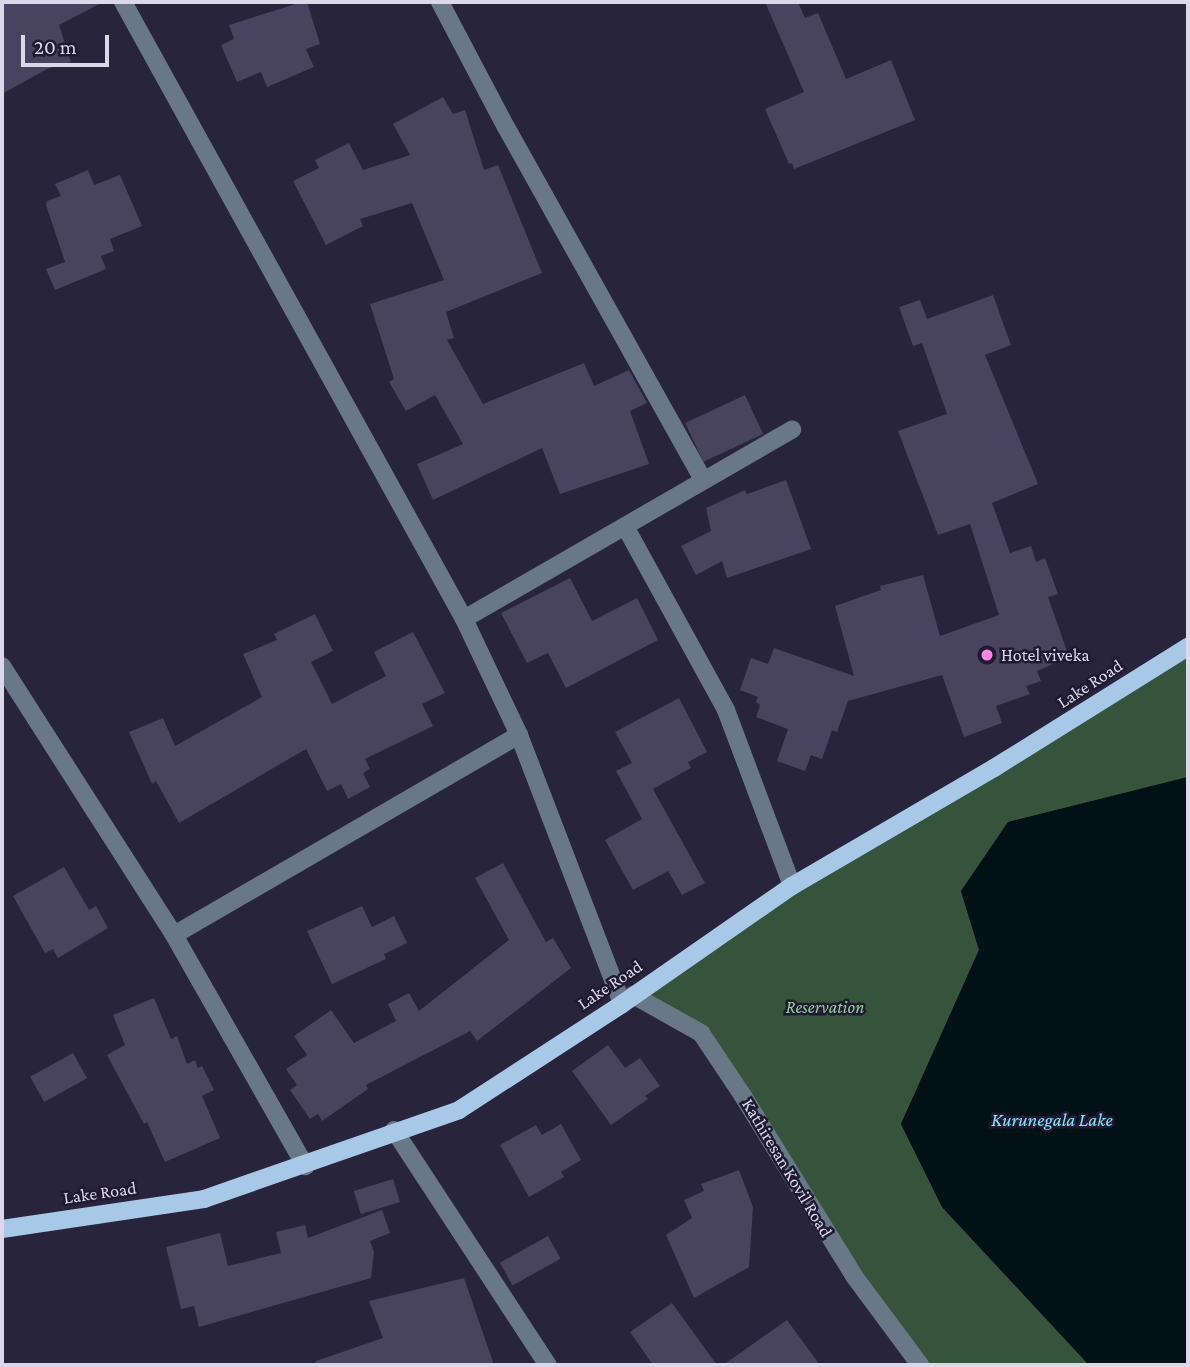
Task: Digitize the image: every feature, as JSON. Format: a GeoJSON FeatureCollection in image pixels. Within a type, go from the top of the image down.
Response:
{"type":"FeatureCollection","features":[{"type":"Feature","properties":{"kind":"main road","name":"Lake Road"},"geometry":{"type":"LineString","coordinates":[[2,1229],[204,1199],[305,1166],[394,1130],[459,1110],[628,1000],[792,886],[994,768],[1188,647]]}},
{"type":"Feature","properties":{"kind":"street"},"geometry":{"type":"LineString","coordinates":[[122,2],[464,619],[519,735],[628,1000]]}},
{"type":"Feature","properties":{"kind":"street"},"geometry":{"type":"LineString","coordinates":[[440,2],[506,127],[703,479]]}},
{"type":"Feature","properties":{"kind":"street"},"geometry":{"type":"LineString","coordinates":[[464,619],[792,430]]}},
{"type":"Feature","properties":{"kind":"street"},"geometry":{"type":"LineString","coordinates":[[626,528],[726,710],[792,886]]}},
{"type":"Feature","properties":{"kind":"street"},"geometry":{"type":"LineString","coordinates":[[2,666],[174,935],[305,1166]]}},
{"type":"Feature","properties":{"kind":"street"},"geometry":{"type":"LineString","coordinates":[[174,935],[519,735]]}},
{"type":"Feature","properties":{"kind":"street","name":"Kathiresan Kovil Road"},"geometry":{"type":"LineString","coordinates":[[628,1000],[701,1034],[743,1096],[854,1276],[920,1365]]}},
{"type":"Feature","properties":{"kind":"street"},"geometry":{"type":"LineString","coordinates":[[394,1130],[548,1365]]}},
{"type":"Feature","properties":{"kind":"green space","name":"Reservation"},"geometry":{"type":"Polygon","coordinates":[[[1188,647],[1188,777],[1009,822],[961,891],[979,950],[901,1124],[942,1207],[1089,1365],[920,1365],[701,1034],[633,995],[1188,647]]]}},
{"type":"Feature","properties":{"kind":"water","name":"Kurunegala Lake"},"geometry":{"type":"Polygon","coordinates":[[[1188,777],[1188,1365],[1089,1365],[942,1207],[901,1124],[979,950],[961,891],[1008,822],[1188,777]]]}},
{"type":"Feature","properties":{"kind":"building"},"geometry":{"type":"Polygon","coordinates":[[[2,2],[103,2],[59,25],[71,62],[47,69],[2,94],[2,2]]]}},
{"type":"Feature","properties":{"kind":"building"},"geometry":{"type":"Polygon","coordinates":[[[307,2],[320,44],[306,49],[314,67],[267,87],[261,72],[237,82],[221,45],[234,39],[229,25],[307,2]]]}},
{"type":"Feature","properties":{"kind":"building"},"geometry":{"type":"Polygon","coordinates":[[[765,2],[798,2],[805,18],[818,13],[846,79],[891,60],[915,120],[794,169],[792,163],[789,164],[765,109],[804,92],[765,2]]]}},
{"type":"Feature","properties":{"kind":"building"},"geometry":{"type":"Polygon","coordinates":[[[443,97],[453,114],[465,110],[484,170],[498,165],[542,273],[446,312],[454,338],[447,340],[483,404],[584,363],[594,386],[629,370],[647,403],[630,411],[649,464],[560,494],[542,448],[433,500],[417,464],[463,444],[435,395],[406,411],[389,382],[394,379],[370,304],[444,280],[412,203],[360,219],[363,226],[326,245],[293,181],[319,168],[315,160],[349,143],[363,170],[410,155],[393,124],[443,97]]]}},
{"type":"Feature","properties":{"kind":"building"},"geometry":{"type":"Polygon","coordinates":[[[88,170],[94,185],[120,175],[142,226],[110,239],[114,251],[101,256],[106,269],[55,290],[46,269],[65,262],[47,201],[61,196],[55,184],[88,170]]]}},
{"type":"Feature","properties":{"kind":"building"},"geometry":{"type":"Polygon","coordinates":[[[993,295],[1011,345],[985,355],[1038,484],[992,503],[1010,553],[1031,546],[1036,562],[1045,558],[1058,594],[1048,597],[1069,657],[1037,671],[1041,681],[1026,686],[1030,694],[996,706],[1002,723],[964,737],[942,675],[848,701],[837,732],[832,730],[822,759],[811,755],[805,771],[777,761],[788,729],[756,717],[760,705],[756,702],[758,697],[740,690],[751,658],[768,664],[774,648],[854,676],[835,606],[881,590],[880,586],[923,575],[940,636],[999,615],[970,524],[938,535],[898,431],[947,414],[922,343],[913,346],[899,307],[920,300],[927,319],[993,295]]]}},
{"type":"Feature","properties":{"kind":"building"},"geometry":{"type":"Polygon","coordinates":[[[745,395],[763,434],[703,462],[685,423],[745,395]]]}},
{"type":"Feature","properties":{"kind":"building"},"geometry":{"type":"Polygon","coordinates":[[[786,480],[811,549],[727,578],[722,561],[696,575],[681,546],[711,531],[706,508],[745,490],[747,494],[786,480]]]}},
{"type":"Feature","properties":{"kind":"building"},"geometry":{"type":"Polygon","coordinates":[[[570,578],[592,621],[637,598],[658,640],[566,688],[548,653],[527,663],[501,613],[570,578]]]}},
{"type":"Feature","properties":{"kind":"building"},"geometry":{"type":"Polygon","coordinates":[[[315,614],[333,651],[311,662],[332,704],[386,676],[374,652],[413,632],[445,693],[422,704],[433,726],[365,759],[370,769],[363,773],[370,787],[348,799],[341,784],[327,791],[306,749],[179,823],[156,781],[152,784],[129,732],[163,718],[175,746],[262,697],[243,654],[277,640],[274,634],[315,614]]]}},
{"type":"Feature","properties":{"kind":"building"},"geometry":{"type":"Polygon","coordinates":[[[679,698],[707,752],[688,762],[691,768],[653,789],[705,883],[682,895],[668,871],[633,890],[605,840],[642,819],[616,771],[632,763],[615,732],[679,698]]]}},
{"type":"Feature","properties":{"kind":"building"},"geometry":{"type":"Polygon","coordinates":[[[503,863],[546,942],[553,938],[571,968],[477,1041],[470,1031],[366,1085],[368,1089],[322,1121],[318,1114],[310,1119],[290,1090],[297,1085],[286,1069],[307,1055],[294,1036],[331,1010],[354,1043],[396,1021],[388,1004],[409,993],[419,1011],[509,940],[475,878],[503,863]]]}},
{"type":"Feature","properties":{"kind":"building"},"geometry":{"type":"Polygon","coordinates":[[[64,867],[89,910],[96,906],[108,928],[58,958],[53,949],[45,953],[13,896],[64,867]]]}},
{"type":"Feature","properties":{"kind":"building"},"geometry":{"type":"Polygon","coordinates":[[[362,906],[372,927],[394,916],[407,943],[384,954],[386,959],[332,984],[307,931],[362,906]]]}},
{"type":"Feature","properties":{"kind":"building"},"geometry":{"type":"Polygon","coordinates":[[[154,998],[171,1039],[177,1036],[187,1064],[195,1060],[198,1068],[202,1066],[214,1090],[202,1096],[220,1138],[165,1162],[147,1122],[144,1124],[107,1055],[125,1045],[113,1015],[154,998]]]}},
{"type":"Feature","properties":{"kind":"building"},"geometry":{"type":"Polygon","coordinates":[[[608,1045],[625,1068],[640,1058],[660,1086],[645,1096],[648,1099],[611,1125],[572,1071],[608,1045]]]}},
{"type":"Feature","properties":{"kind":"building"},"geometry":{"type":"Polygon","coordinates":[[[73,1053],[87,1078],[44,1102],[30,1077],[73,1053]]]}},
{"type":"Feature","properties":{"kind":"building"},"geometry":{"type":"Polygon","coordinates":[[[561,1124],[581,1160],[561,1172],[564,1177],[529,1197],[500,1145],[536,1125],[542,1135],[561,1124]]]}},
{"type":"Feature","properties":{"kind":"building"},"geometry":{"type":"Polygon","coordinates":[[[739,1170],[753,1207],[749,1267],[694,1298],[666,1235],[692,1218],[684,1200],[704,1191],[701,1184],[739,1170]]]}},
{"type":"Feature","properties":{"kind":"building"},"geometry":{"type":"Polygon","coordinates":[[[393,1179],[400,1202],[361,1214],[354,1191],[393,1179]]]}},
{"type":"Feature","properties":{"kind":"building"},"geometry":{"type":"Polygon","coordinates":[[[382,1210],[390,1233],[370,1241],[374,1252],[371,1278],[199,1327],[194,1306],[181,1309],[166,1247],[220,1233],[228,1266],[281,1253],[276,1232],[305,1225],[308,1238],[382,1210]]]}},
{"type":"Feature","properties":{"kind":"building"},"geometry":{"type":"Polygon","coordinates":[[[548,1236],[561,1259],[513,1285],[500,1263],[548,1236]]]}},
{"type":"Feature","properties":{"kind":"building"},"geometry":{"type":"Polygon","coordinates":[[[464,1278],[494,1365],[316,1365],[316,1361],[383,1338],[369,1301],[464,1278]]]}},
{"type":"Feature","properties":{"kind":"building"},"geometry":{"type":"Polygon","coordinates":[[[672,1303],[717,1365],[653,1365],[630,1332],[672,1303]]]}},
{"type":"Feature","properties":{"kind":"building"},"geometry":{"type":"Polygon","coordinates":[[[787,1320],[820,1365],[723,1365],[787,1320]]]}},
{"type":"Feature","properties":{"kind":"place","name":"Hotel viveka"},"geometry":{"type":"Point","coordinates":[987,655]}}]}
